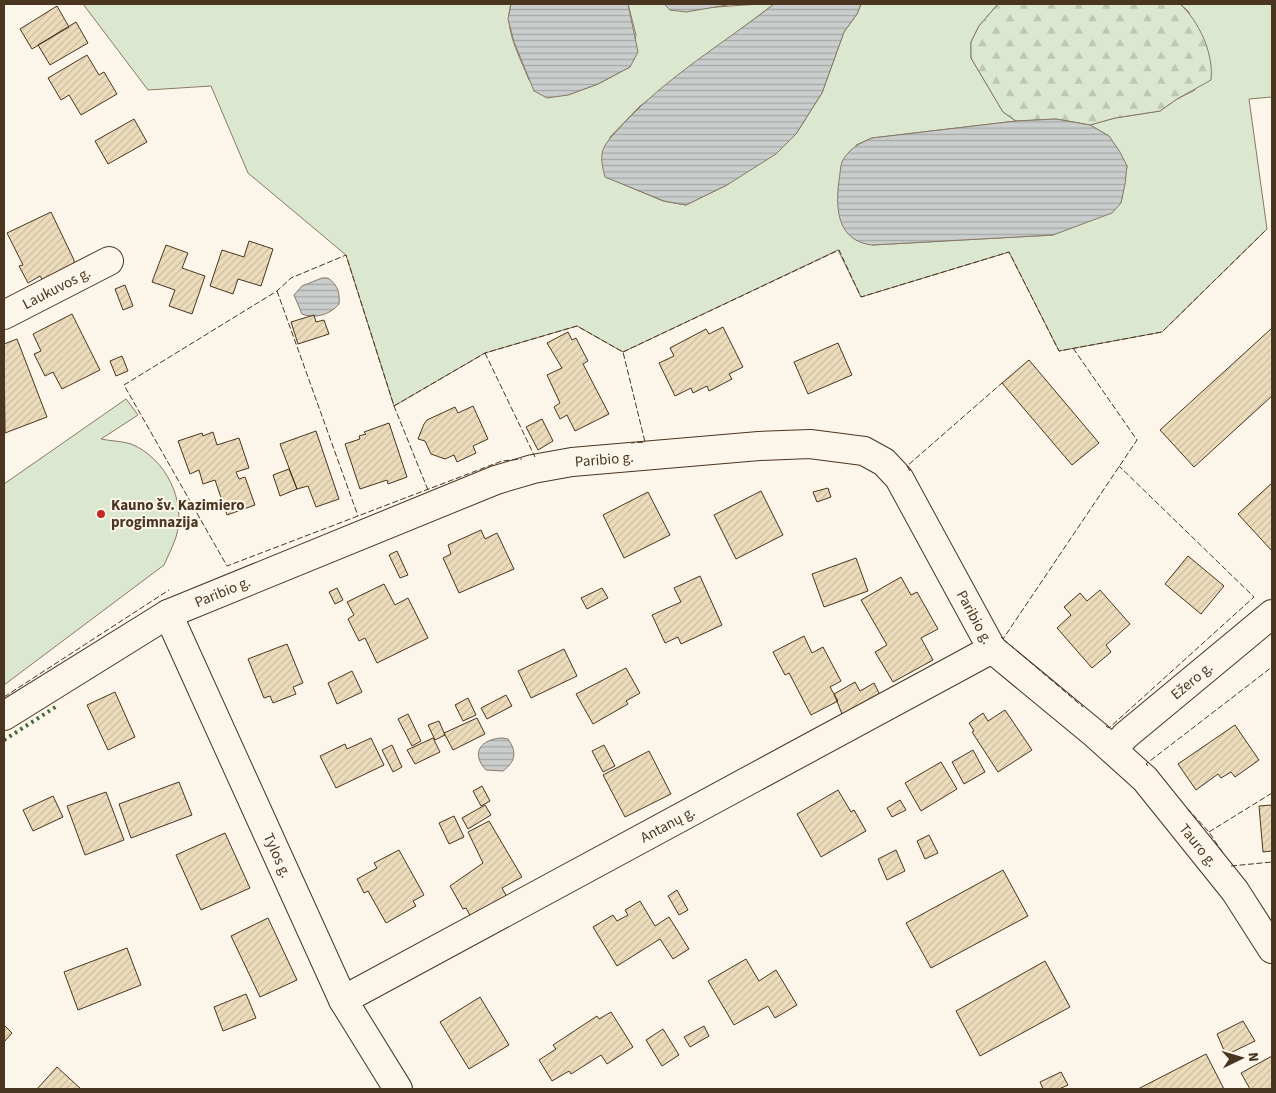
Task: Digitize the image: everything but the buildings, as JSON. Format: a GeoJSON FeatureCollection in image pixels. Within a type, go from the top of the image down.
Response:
{"type":"FeatureCollection","features":[{"type":"Feature","properties":{"kind":"street","name":"Laukuvos g."},"geometry":{"type":"LineString","coordinates":[[4,315],[108,260]]}},
{"type":"Feature","properties":{"kind":"street","name":"Paribio g."},"geometry":{"type":"LineString","coordinates":[[4,716],[168,614],[496,480],[533,469],[572,462],[759,446],[810,444],[864,451],[884,462],[899,478],[992,649],[1113,750]]}},
{"type":"Feature","properties":{"kind":"street","name":"Tylos g."},"geometry":{"type":"LineString","coordinates":[[168,614],[343,1000],[398,1089]]}},
{"type":"Feature","properties":{"kind":"street","name":"Ežero g."},"geometry":{"type":"LineString","coordinates":[[1113,750],[1125,736],[1272,614]]}},
{"type":"Feature","properties":{"kind":"street","name":"Antanų g."},"geometry":{"type":"LineString","coordinates":[[343,1000],[992,649]]}},
{"type":"Feature","properties":{"kind":"street","name":"Tauro g."},"geometry":{"type":"LineString","coordinates":[[1113,750],[1145,779],[1177,817],[1235,891],[1272,949]]}},
{"type":"Feature","properties":{"kind":"green space"},"geometry":{"type":"Polygon","coordinates":[[[83,4],[511,4],[509,23],[511,33],[529,80],[568,95],[598,84],[630,67],[636,35],[628,4],[664,4],[670,10],[774,4],[640,106],[610,137],[606,177],[663,201],[686,205],[727,185],[796,134],[822,93],[844,32],[857,14],[861,4],[998,4],[979,26],[971,42],[971,58],[1003,112],[1016,121],[872,138],[856,145],[872,245],[1053,235],[1121,203],[1127,166],[1109,136],[1090,125],[1115,118],[1160,111],[1177,99],[1195,90],[1189,12],[1180,4],[1272,4],[1272,97],[1249,99],[1267,229],[1162,332],[1059,351],[1009,252],[861,297],[838,250],[623,352],[577,326],[485,353],[394,406],[346,255],[248,173],[211,86],[148,90],[83,4]]]}},
{"type":"Feature","properties":{"kind":"green space"},"geometry":{"type":"Polygon","coordinates":[[[998,4],[1180,4],[1193,19],[1204,39],[1210,60],[1211,80],[1160,111],[1115,118],[1090,125],[1056,119],[1016,121],[1003,112],[971,58],[971,42],[979,26],[998,4]]]}},
{"type":"Feature","properties":{"kind":"green space","name":"Kauno šv. Kazimiero progimnazija"},"geometry":{"type":"Polygon","coordinates":[[[126,399],[138,415],[101,439],[131,444],[143,451],[164,470],[176,496],[179,510],[179,524],[172,547],[164,565],[4,685],[4,484],[126,399]]]}},
{"type":"Feature","properties":{"kind":"shaded area"},"geometry":{"type":"Polygon","coordinates":[[[511,4],[628,4],[638,52],[630,67],[598,84],[568,95],[547,98],[534,91],[514,42],[508,19],[511,4]]]}},
{"type":"Feature","properties":{"kind":"shaded area"},"geometry":{"type":"Polygon","coordinates":[[[664,4],[733,4],[686,12],[670,10],[664,4]]]}},
{"type":"Feature","properties":{"kind":"shaded area"},"geometry":{"type":"Polygon","coordinates":[[[774,4],[861,4],[857,14],[844,32],[822,93],[796,134],[776,154],[727,185],[686,205],[664,201],[605,177],[602,160],[603,150],[624,123],[659,90],[774,4]]]}},
{"type":"Feature","properties":{"kind":"shaded area"},"geometry":{"type":"Polygon","coordinates":[[[1056,119],[1090,125],[1109,136],[1120,152],[1127,166],[1125,184],[1121,203],[1112,213],[1053,235],[872,245],[852,237],[841,222],[838,192],[841,164],[848,153],[863,142],[872,138],[1016,121],[1056,119]]]}},
{"type":"Feature","properties":{"kind":"shaded area"},"geometry":{"type":"Polygon","coordinates":[[[322,278],[328,278],[336,286],[339,293],[339,304],[331,311],[322,315],[302,314],[294,295],[302,286],[322,278]]]}},
{"type":"Feature","properties":{"kind":"shaded area"},"geometry":{"type":"Polygon","coordinates":[[[502,738],[508,739],[513,748],[514,756],[511,764],[503,771],[486,770],[479,758],[480,748],[488,741],[502,738]]]}},
{"type":"Feature","properties":{"kind":"hedge"},"geometry":{"type":"LineString","coordinates":[[4,740],[57,706]]}},
{"type":"Feature","properties":{"kind":"fence"},"geometry":{"type":"LineString","coordinates":[[623,352],[839,250],[861,297],[1009,252],[1059,351],[1162,332],[1267,229]]}},
{"type":"Feature","properties":{"kind":"fence"},"geometry":{"type":"LineString","coordinates":[[428,490],[394,406],[346,255],[291,278],[277,291],[124,385],[227,566],[502,461],[522,459]]}},
{"type":"Feature","properties":{"kind":"fence"},"geometry":{"type":"LineString","coordinates":[[277,291],[358,516]]}},
{"type":"Feature","properties":{"kind":"fence"},"geometry":{"type":"LineString","coordinates":[[394,406],[485,353],[577,326],[623,352],[645,442],[631,443]]}},
{"type":"Feature","properties":{"kind":"fence"},"geometry":{"type":"LineString","coordinates":[[1001,637],[1003,639],[1137,440],[1073,348]]}},
{"type":"Feature","properties":{"kind":"fence"},"geometry":{"type":"LineString","coordinates":[[485,353],[535,457]]}},
{"type":"Feature","properties":{"kind":"fence"},"geometry":{"type":"LineString","coordinates":[[910,471],[907,466],[1002,383]]}},
{"type":"Feature","properties":{"kind":"fence"},"geometry":{"type":"LineString","coordinates":[[1106,726],[1109,728],[1254,597],[1119,466]]}},
{"type":"Feature","properties":{"kind":"fence"},"geometry":{"type":"LineString","coordinates":[[4,697],[169,590]]}},
{"type":"Feature","properties":{"kind":"fence"},"geometry":{"type":"LineString","coordinates":[[1003,639],[1083,707]]}},
{"type":"Feature","properties":{"kind":"fence"},"geometry":{"type":"LineString","coordinates":[[1148,766],[1146,764],[1272,667]]}},
{"type":"Feature","properties":{"kind":"fence"},"geometry":{"type":"LineString","coordinates":[[1209,832],[1272,793]]}},
{"type":"Feature","properties":{"kind":"fence"},"geometry":{"type":"LineString","coordinates":[[1187,808],[1209,832],[1223,853]]}},
{"type":"Feature","properties":{"kind":"fence"},"geometry":{"type":"LineString","coordinates":[[1231,866],[1272,862]]}},
{"type":"Feature","properties":{"kind":"place","name":"Kauno šv. Kazimiero progimnazija"},"geometry":{"type":"Point","coordinates":[101,514]}}]}
